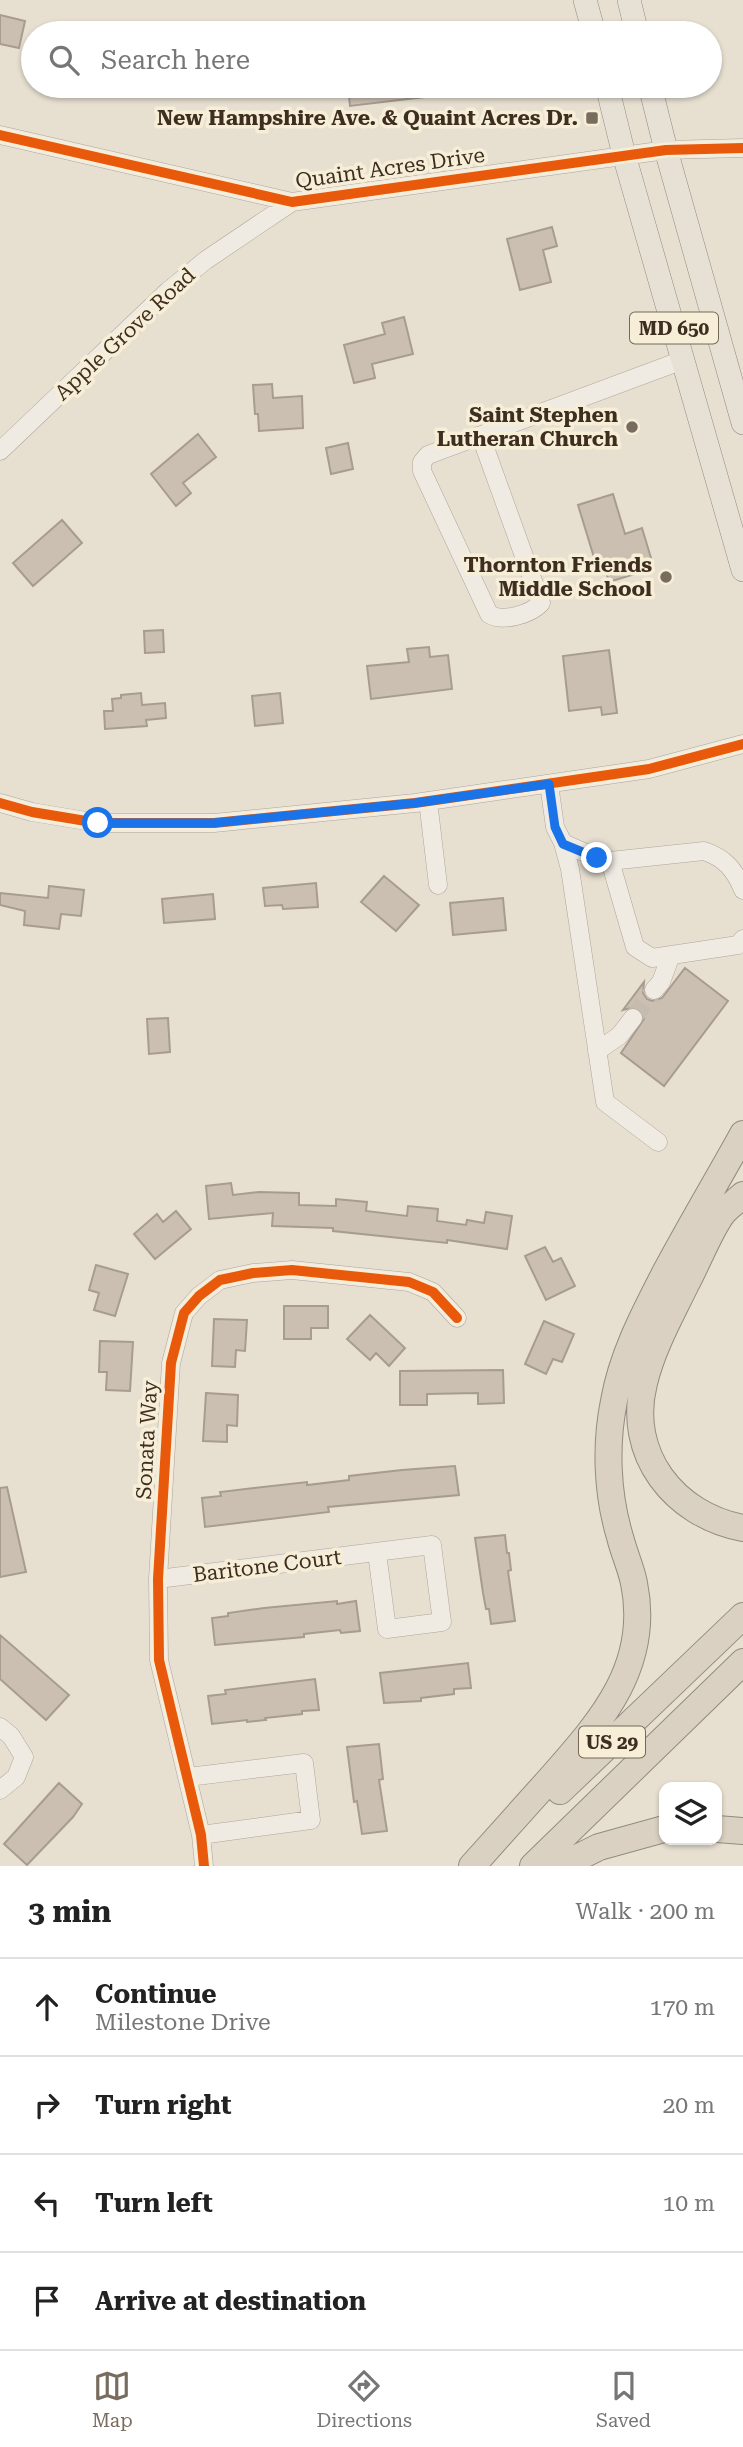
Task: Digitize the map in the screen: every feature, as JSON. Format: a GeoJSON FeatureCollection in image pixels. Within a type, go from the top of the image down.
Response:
{"type":"FeatureCollection","features":[{"type":"Feature","properties":{"kind":"highway"},"geometry":{"type":"LineString","coordinates":[[472,1866],[587,1737],[620,1690],[631,1660],[638,1601],[619,1535],[612,1498],[607,1450],[614,1400],[628,1348],[653,1296],[740,1141]]}},
{"type":"Feature","properties":{"kind":"highway"},"geometry":{"type":"LineString","coordinates":[[743,1195],[722,1214],[678,1300],[643,1384],[641,1411],[643,1436],[650,1459],[665,1486],[684,1504],[706,1518],[743,1528]]}},
{"type":"Feature","properties":{"kind":"highway","name":"US 29"},"geometry":{"type":"LineString","coordinates":[[480,1866],[743,1616]]}},
{"type":"Feature","properties":{"kind":"highway","name":"US 29"},"geometry":{"type":"LineString","coordinates":[[533,1866],[743,1662]]}},
{"type":"Feature","properties":{"kind":"highway"},"geometry":{"type":"LineString","coordinates":[[722,1829],[743,1831]]}},
{"type":"Feature","properties":{"kind":"highway"},"geometry":{"type":"LineString","coordinates":[[561,1866],[599,1847],[659,1830]]}},
{"type":"Feature","properties":{"kind":"main road"},"geometry":{"type":"LineString","coordinates":[[585,0],[591,21]]}},
{"type":"Feature","properties":{"kind":"main road"},"geometry":{"type":"LineString","coordinates":[[629,0],[634,21]]}},
{"type":"Feature","properties":{"kind":"main road","name":"MD 650"},"geometry":{"type":"LineString","coordinates":[[610,98],[624,156],[743,570]]}},
{"type":"Feature","properties":{"kind":"main road","name":"MD 650"},"geometry":{"type":"LineString","coordinates":[[653,98],[743,423]]}},
{"type":"Feature","properties":{"kind":"street","name":"Quaint Acres Drive"},"geometry":{"type":"LineString","coordinates":[[0,135],[292,202],[666,150],[743,148]]}},
{"type":"Feature","properties":{"kind":"street","name":"Apple Grove Road"},"geometry":{"type":"LineString","coordinates":[[0,451],[167,290],[292,202]]}},
{"type":"Feature","properties":{"kind":"street"},"geometry":{"type":"LineString","coordinates":[[481,437],[541,603],[536,608],[504,619],[489,614],[422,471],[422,462],[428,455],[683,360]]}},
{"type":"Feature","properties":{"kind":"street"},"geometry":{"type":"LineString","coordinates":[[0,803],[32,812],[98,823],[214,823],[428,802],[549,784],[649,769],[743,744]]}},
{"type":"Feature","properties":{"kind":"street"},"geometry":{"type":"LineString","coordinates":[[549,784],[555,827],[570,869],[605,1102],[658,1142]]}},
{"type":"Feature","properties":{"kind":"street"},"geometry":{"type":"LineString","coordinates":[[428,802],[438,885]]}},
{"type":"Feature","properties":{"kind":"street"},"geometry":{"type":"LineString","coordinates":[[563,844],[610,861],[704,851],[718,855],[728,863],[736,873],[743,890]]}},
{"type":"Feature","properties":{"kind":"street"},"geometry":{"type":"LineString","coordinates":[[610,861],[635,947],[652,958],[738,945],[743,939]]}},
{"type":"Feature","properties":{"kind":"street"},"geometry":{"type":"LineString","coordinates":[[654,990],[661,982],[671,955]]}},
{"type":"Feature","properties":{"kind":"street"},"geometry":{"type":"LineString","coordinates":[[597,1051],[619,1036],[633,1018]]}},
{"type":"Feature","properties":{"kind":"street","name":"Sonata Way"},"geometry":{"type":"LineString","coordinates":[[204,1866],[201,1835],[159,1660],[158,1579],[171,1363],[184,1313],[199,1296],[220,1280],[253,1273],[292,1270],[409,1282],[433,1292],[457,1318]]}},
{"type":"Feature","properties":{"kind":"street","name":"Baritone Court"},"geometry":{"type":"LineString","coordinates":[[158,1579],[432,1545],[442,1622],[387,1629],[377,1553]]}},
{"type":"Feature","properties":{"kind":"street"},"geometry":{"type":"LineString","coordinates":[[0,1727],[11,1736],[24,1757],[16,1777],[0,1790]]}},
{"type":"Feature","properties":{"kind":"street"},"geometry":{"type":"LineString","coordinates":[[188,1777],[304,1763],[311,1821],[201,1835]]}},
{"type":"Feature","properties":{"kind":"building"},"geometry":{"type":"Polygon","coordinates":[[[0,15],[25,21],[21,21],[19,48],[0,44],[0,15]]]}},
{"type":"Feature","properties":{"kind":"building"},"geometry":{"type":"Polygon","coordinates":[[[349,98],[416,98],[350,106],[349,98]]]}},
{"type":"Feature","properties":{"kind":"building"},"geometry":{"type":"Polygon","coordinates":[[[552,227],[557,246],[543,250],[551,282],[520,290],[507,239],[552,227]]]}},
{"type":"Feature","properties":{"kind":"building"},"geometry":{"type":"Polygon","coordinates":[[[404,317],[413,354],[372,364],[375,378],[354,383],[344,345],[385,334],[382,323],[404,317]]]}},
{"type":"Feature","properties":{"kind":"building"},"geometry":{"type":"Polygon","coordinates":[[[272,384],[273,398],[302,396],[303,428],[259,431],[253,385],[272,384]]]}},
{"type":"Feature","properties":{"kind":"building"},"geometry":{"type":"Polygon","coordinates":[[[198,434],[216,457],[183,483],[191,493],[176,506],[151,474],[198,434]]]}},
{"type":"Feature","properties":{"kind":"building"},"geometry":{"type":"Polygon","coordinates":[[[348,443],[353,469],[331,474],[326,448],[348,443]]]}},
{"type":"Feature","properties":{"kind":"building"},"geometry":{"type":"Polygon","coordinates":[[[613,494],[625,534],[642,528],[654,568],[609,582],[603,562],[596,564],[578,505],[613,494]]]}},
{"type":"Feature","properties":{"kind":"building"},"geometry":{"type":"Polygon","coordinates":[[[62,520],[82,543],[33,586],[13,563],[62,520]]]}},
{"type":"Feature","properties":{"kind":"building"},"geometry":{"type":"Polygon","coordinates":[[[163,630],[164,652],[145,653],[144,631],[163,630]]]}},
{"type":"Feature","properties":{"kind":"building"},"geometry":{"type":"Polygon","coordinates":[[[429,647],[430,657],[448,655],[452,689],[371,699],[367,666],[409,662],[407,649],[429,647]]]}},
{"type":"Feature","properties":{"kind":"building"},"geometry":{"type":"Polygon","coordinates":[[[609,650],[617,713],[602,715],[601,707],[569,711],[563,656],[609,650]]]}},
{"type":"Feature","properties":{"kind":"building"},"geometry":{"type":"Polygon","coordinates":[[[141,693],[142,705],[165,703],[166,718],[146,720],[147,726],[105,729],[104,711],[113,711],[112,699],[141,693]]]}},
{"type":"Feature","properties":{"kind":"building"},"geometry":{"type":"Polygon","coordinates":[[[280,693],[283,723],[255,726],[252,696],[280,693]]]}},
{"type":"Feature","properties":{"kind":"building"},"geometry":{"type":"Polygon","coordinates":[[[384,876],[419,905],[396,931],[361,902],[384,876]]]}},
{"type":"Feature","properties":{"kind":"building"},"geometry":{"type":"Polygon","coordinates":[[[316,883],[318,907],[283,909],[282,905],[265,906],[263,888],[316,883]]]}},
{"type":"Feature","properties":{"kind":"building"},"geometry":{"type":"Polygon","coordinates":[[[49,886],[84,890],[81,916],[61,914],[59,929],[24,925],[25,911],[0,905],[0,893],[48,898],[49,886]]]}},
{"type":"Feature","properties":{"kind":"building"},"geometry":{"type":"Polygon","coordinates":[[[213,894],[215,919],[164,923],[162,899],[213,894]]]}},
{"type":"Feature","properties":{"kind":"building"},"geometry":{"type":"Polygon","coordinates":[[[503,898],[506,930],[453,935],[450,903],[503,898]]]}},
{"type":"Feature","properties":{"kind":"building"},"geometry":{"type":"Polygon","coordinates":[[[685,968],[728,1001],[664,1086],[621,1053],[644,1019],[639,1009],[634,1007],[623,1010],[644,982],[643,993],[647,999],[652,1001],[662,998],[685,968]]]}},
{"type":"Feature","properties":{"kind":"building"},"geometry":{"type":"Polygon","coordinates":[[[168,1018],[170,1052],[149,1054],[147,1019],[168,1018]]]}},
{"type":"Feature","properties":{"kind":"building"},"geometry":{"type":"Polygon","coordinates":[[[231,1183],[233,1195],[259,1192],[299,1193],[299,1205],[336,1206],[336,1199],[367,1202],[366,1211],[407,1216],[408,1206],[438,1209],[437,1221],[466,1225],[467,1220],[484,1223],[486,1212],[512,1216],[507,1249],[447,1240],[447,1243],[333,1231],[333,1228],[272,1226],[273,1213],[209,1219],[206,1186],[231,1183]]]}},
{"type":"Feature","properties":{"kind":"building"},"geometry":{"type":"Polygon","coordinates":[[[176,1211],[191,1229],[155,1259],[134,1234],[157,1214],[163,1222],[176,1211]]]}},
{"type":"Feature","properties":{"kind":"building"},"geometry":{"type":"Polygon","coordinates":[[[545,1247],[553,1262],[561,1258],[575,1286],[546,1300],[525,1256],[545,1247]]]}},
{"type":"Feature","properties":{"kind":"building"},"geometry":{"type":"Polygon","coordinates":[[[96,1265],[128,1274],[115,1316],[94,1310],[99,1293],[89,1290],[96,1265]]]}},
{"type":"Feature","properties":{"kind":"building"},"geometry":{"type":"Polygon","coordinates":[[[284,1306],[328,1306],[328,1328],[311,1328],[311,1339],[284,1339],[284,1306]]]}},
{"type":"Feature","properties":{"kind":"building"},"geometry":{"type":"Polygon","coordinates":[[[370,1315],[405,1348],[389,1366],[376,1353],[370,1360],[347,1339],[370,1315]]]}},
{"type":"Feature","properties":{"kind":"building"},"geometry":{"type":"Polygon","coordinates":[[[214,1319],[247,1320],[245,1351],[236,1350],[235,1367],[212,1366],[214,1319]]]}},
{"type":"Feature","properties":{"kind":"building"},"geometry":{"type":"Polygon","coordinates":[[[544,1321],[574,1334],[562,1362],[553,1359],[546,1374],[525,1364],[544,1321]]]}},
{"type":"Feature","properties":{"kind":"building"},"geometry":{"type":"Polygon","coordinates":[[[100,1341],[133,1342],[130,1391],[106,1390],[107,1372],[99,1372],[100,1341]]]}},
{"type":"Feature","properties":{"kind":"building"},"geometry":{"type":"Polygon","coordinates":[[[503,1370],[504,1403],[478,1404],[478,1393],[427,1394],[427,1405],[400,1405],[400,1371],[503,1370]]]}},
{"type":"Feature","properties":{"kind":"building"},"geometry":{"type":"Polygon","coordinates":[[[206,1393],[238,1395],[237,1426],[227,1425],[227,1442],[203,1441],[206,1393]]]}},
{"type":"Feature","properties":{"kind":"building"},"geometry":{"type":"Polygon","coordinates":[[[455,1466],[459,1495],[328,1507],[329,1512],[205,1527],[202,1498],[221,1496],[220,1492],[307,1482],[307,1485],[349,1480],[349,1476],[455,1466]]]}},
{"type":"Feature","properties":{"kind":"building"},"geometry":{"type":"Polygon","coordinates":[[[7,1487],[26,1572],[0,1577],[0,1488],[7,1487]]]}},
{"type":"Feature","properties":{"kind":"building"},"geometry":{"type":"Polygon","coordinates":[[[505,1535],[515,1621],[491,1624],[483,1593],[475,1538],[505,1535]]]}},
{"type":"Feature","properties":{"kind":"building"},"geometry":{"type":"Polygon","coordinates":[[[337,1601],[337,1604],[356,1601],[360,1631],[341,1633],[340,1630],[304,1634],[304,1637],[215,1645],[212,1618],[264,1608],[337,1601]]]}},
{"type":"Feature","properties":{"kind":"building"},"geometry":{"type":"Polygon","coordinates":[[[0,1635],[69,1695],[46,1720],[0,1679],[0,1635]]]}},
{"type":"Feature","properties":{"kind":"building"},"geometry":{"type":"Polygon","coordinates":[[[468,1663],[471,1688],[454,1689],[454,1694],[421,1698],[421,1701],[384,1703],[380,1673],[468,1663]]]}},
{"type":"Feature","properties":{"kind":"building"},"geometry":{"type":"Polygon","coordinates":[[[315,1679],[319,1710],[265,1718],[266,1720],[212,1724],[208,1696],[226,1694],[225,1690],[315,1679]]]}},
{"type":"Feature","properties":{"kind":"building"},"geometry":{"type":"Polygon","coordinates":[[[379,1744],[383,1779],[379,1780],[387,1831],[362,1834],[357,1801],[354,1802],[347,1747],[379,1744]]]}},
{"type":"Feature","properties":{"kind":"building"},"geometry":{"type":"Polygon","coordinates":[[[59,1783],[82,1804],[27,1865],[4,1844],[59,1783]]]}},
{"type":"Feature","properties":{"kind":"tunnel"},"geometry":{"type":"LineString","coordinates":[[633,1018],[654,990]]}},
{"type":"Feature","properties":{"kind":"cycle path"},"geometry":{"type":"LineString","coordinates":[[0,135],[292,202],[666,150],[743,148]]}},
{"type":"Feature","properties":{"kind":"cycle path"},"geometry":{"type":"LineString","coordinates":[[0,803],[32,812],[98,823],[214,823],[415,803],[649,769],[743,744]]}},
{"type":"Feature","properties":{"kind":"cycle path"},"geometry":{"type":"LineString","coordinates":[[204,1866],[201,1835],[159,1660],[158,1579],[171,1363],[184,1313],[199,1296],[220,1280],[253,1273],[292,1270],[409,1282],[433,1292],[457,1318]]}},
{"type":"Feature","properties":{"kind":"place","name":"New Hampshire Ave. & Quaint Acres Dr."},"geometry":{"type":"Point","coordinates":[592,118]}},
{"type":"Feature","properties":{"kind":"place","name":"Saint Stephen Lutheran Church"},"geometry":{"type":"Point","coordinates":[632,427]}},
{"type":"Feature","properties":{"kind":"place","name":"Thornton Friends Middle School"},"geometry":{"type":"Point","coordinates":[666,577]}},
{"type":"Feature","properties":{"kind":"route"},"geometry":{"type":"LineString","coordinates":[[98,823],[214,823],[415,803],[549,784],[555,827],[563,844],[597,858]]}}]}
